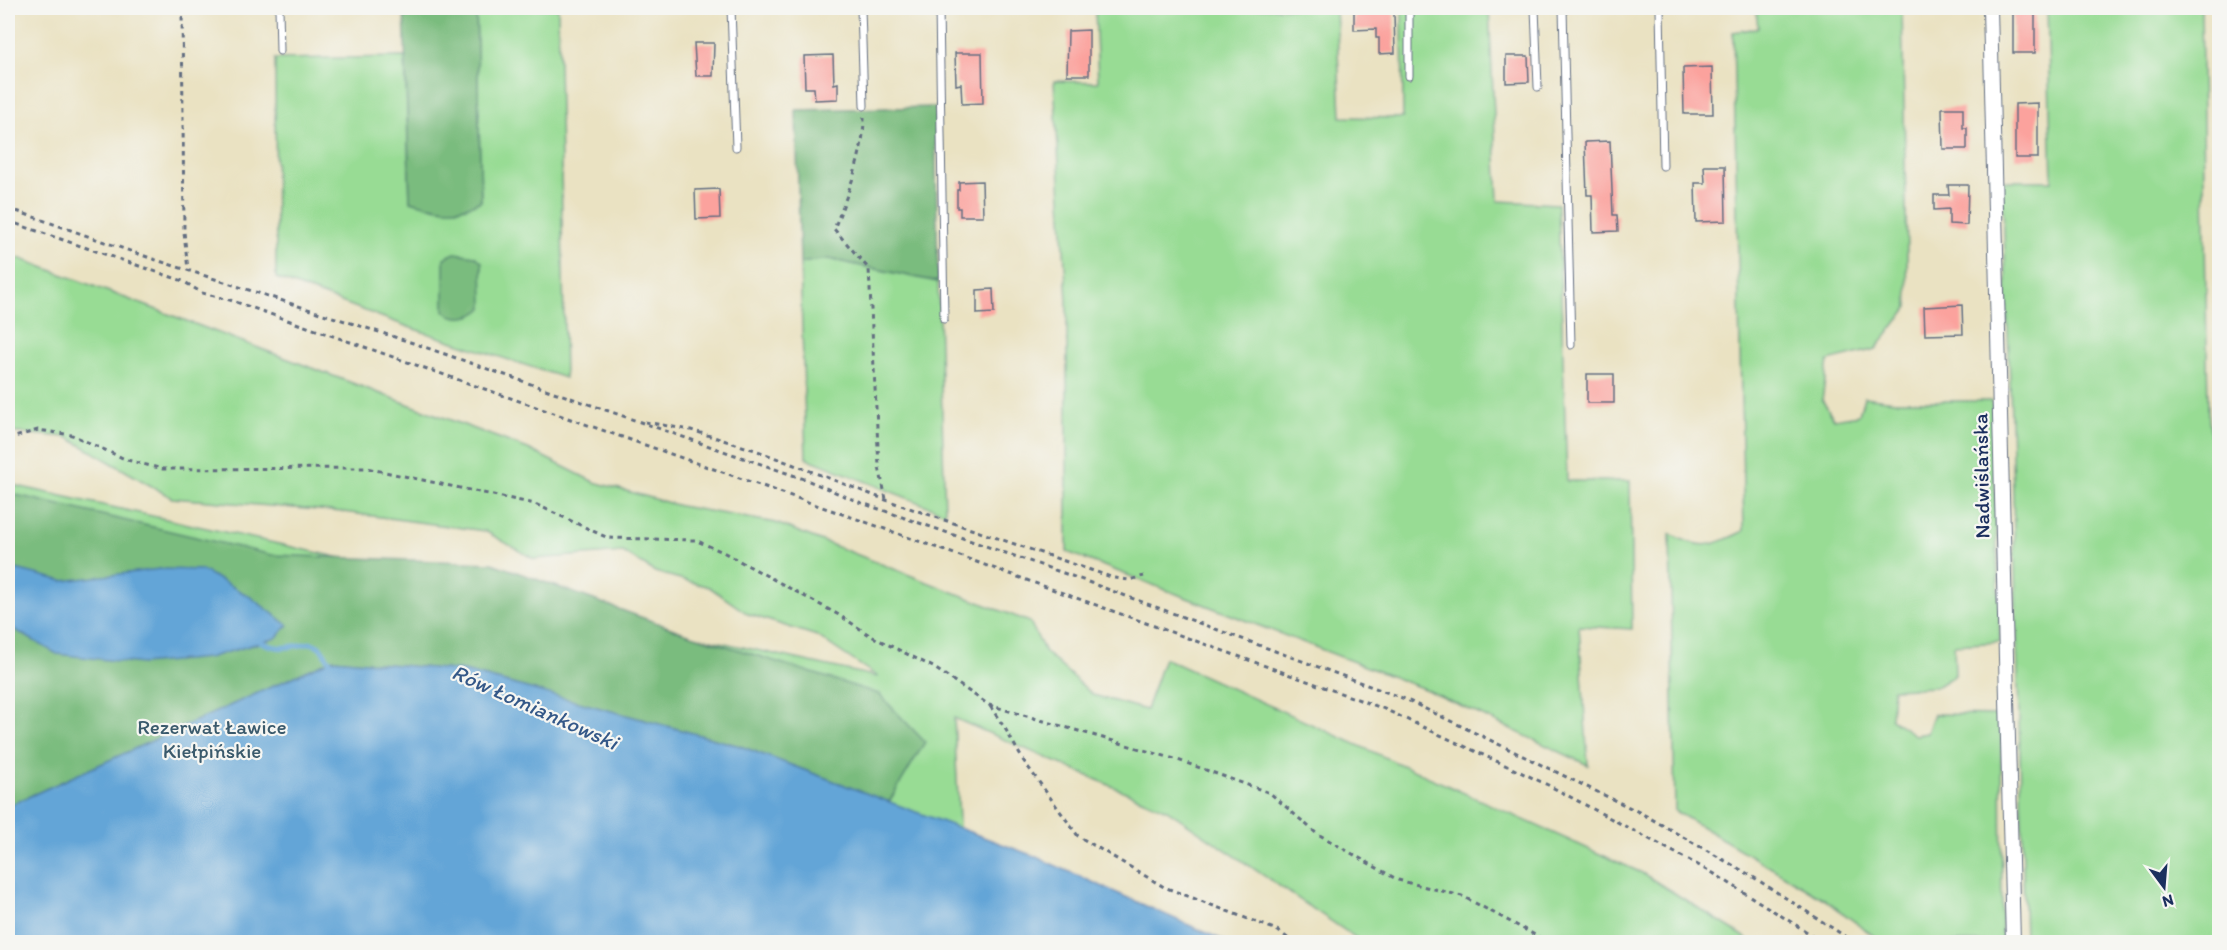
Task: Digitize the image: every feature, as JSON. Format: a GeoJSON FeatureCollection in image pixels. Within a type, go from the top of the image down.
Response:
{"type":"FeatureCollection","features":[{"type":"Feature","properties":{"kind":"street","name":"Nadwiślańska"},"geometry":{"type":"LineString","coordinates":[[1990,8],[2013,942]]}},
{"type":"Feature","properties":{"kind":"lane"},"geometry":{"type":"LineString","coordinates":[[279,8],[280,51]]}},
{"type":"Feature","properties":{"kind":"lane"},"geometry":{"type":"LineString","coordinates":[[731,8],[736,147]]}},
{"type":"Feature","properties":{"kind":"lane"},"geometry":{"type":"LineString","coordinates":[[861,8],[864,106]]}},
{"type":"Feature","properties":{"kind":"lane"},"geometry":{"type":"LineString","coordinates":[[939,8],[944,319]]}},
{"type":"Feature","properties":{"kind":"lane"},"geometry":{"type":"LineString","coordinates":[[1409,8],[1409,76]]}},
{"type":"Feature","properties":{"kind":"lane"},"geometry":{"type":"LineString","coordinates":[[1535,8],[1538,87]]}},
{"type":"Feature","properties":{"kind":"lane"},"geometry":{"type":"LineString","coordinates":[[1563,8],[1571,345]]}},
{"type":"Feature","properties":{"kind":"lane"},"geometry":{"type":"LineString","coordinates":[[1660,8],[1663,166]]}},
{"type":"Feature","properties":{"kind":"path"},"geometry":{"type":"LineString","coordinates":[[182,8],[184,232],[188,270]]}},
{"type":"Feature","properties":{"kind":"path"},"geometry":{"type":"LineString","coordinates":[[864,106],[864,126],[853,179],[834,229],[869,269],[879,466],[886,500]]}},
{"type":"Feature","properties":{"kind":"path"},"geometry":{"type":"LineString","coordinates":[[8,208],[188,270],[413,343],[804,479],[859,502],[1069,575],[1406,699],[1641,813],[1750,875],[1854,942]]}},
{"type":"Feature","properties":{"kind":"path"},"geometry":{"type":"LineString","coordinates":[[8,221],[183,281],[202,293],[230,300],[883,528],[1382,708],[1548,785],[1693,862],[1823,942]]}},
{"type":"Feature","properties":{"kind":"path"},"geometry":{"type":"LineString","coordinates":[[634,420],[692,430],[755,450],[886,500],[1114,578],[1129,580],[1144,576]]}},
{"type":"Feature","properties":{"kind":"path"},"geometry":{"type":"LineString","coordinates":[[8,439],[38,430],[72,435],[127,460],[163,469],[366,468],[535,504],[608,538],[695,540],[723,552],[839,615],[871,636],[933,667],[989,705],[1175,759],[1270,793],[1316,833],[1398,880],[1462,896],[1548,942]]}},
{"type":"Feature","properties":{"kind":"path"},"geometry":{"type":"LineString","coordinates":[[989,705],[1023,760],[1078,836],[1164,887],[1277,930],[1293,942]]}},
{"type":"Feature","properties":{"kind":"green space"},"geometry":{"type":"Polygon","coordinates":[[[404,8],[476,8],[481,201],[462,208],[446,209],[410,201],[404,8]]]}},
{"type":"Feature","properties":{"kind":"green space"},"geometry":{"type":"Polygon","coordinates":[[[476,8],[558,8],[565,378],[414,329],[276,278],[275,59],[405,57],[410,200],[481,201],[476,8]]]}},
{"type":"Feature","properties":{"kind":"green space"},"geometry":{"type":"Polygon","coordinates":[[[1095,8],[1336,8],[1341,117],[1403,118],[1402,8],[1489,8],[1498,201],[1558,204],[1567,481],[1630,481],[1632,629],[1579,626],[1588,765],[1427,690],[1067,552],[1067,301],[1054,81],[1098,82],[1095,8]]]}},
{"type":"Feature","properties":{"kind":"green space"},"geometry":{"type":"Polygon","coordinates":[[[1756,8],[1902,8],[1908,307],[1876,349],[1828,361],[1822,400],[1834,419],[1859,415],[1864,397],[1895,401],[1992,401],[2000,642],[1954,645],[1955,675],[1936,687],[1893,689],[1891,719],[1915,735],[1927,733],[1934,714],[2001,715],[2002,942],[1882,942],[1824,899],[1675,811],[1670,534],[1691,543],[1707,544],[1724,540],[1744,531],[1733,32],[1758,28],[1756,8]]]}},
{"type":"Feature","properties":{"kind":"green space"},"geometry":{"type":"Polygon","coordinates":[[[2047,8],[2201,8],[2208,410],[2213,456],[2219,656],[2219,942],[2025,942],[2010,381],[2002,181],[2052,181],[2047,8]]]}},
{"type":"Feature","properties":{"kind":"green space"},"geometry":{"type":"Polygon","coordinates":[[[935,107],[938,282],[829,259],[800,263],[796,110],[935,107]]]}},
{"type":"Feature","properties":{"kind":"green space"},"geometry":{"type":"Polygon","coordinates":[[[455,253],[475,256],[482,262],[483,308],[464,317],[453,316],[444,311],[444,258],[455,253]]]}},
{"type":"Feature","properties":{"kind":"green space","name":"Rezerwat Ławice Kiełpińskie"},"geometry":{"type":"Polygon","coordinates":[[[8,254],[528,449],[594,482],[680,506],[776,523],[1030,622],[1045,652],[1093,695],[1146,710],[1164,658],[1642,873],[1753,942],[1362,942],[1167,810],[954,718],[965,942],[8,942],[8,484],[878,677],[817,636],[748,614],[709,587],[655,572],[623,552],[534,559],[485,531],[343,512],[172,498],[67,437],[8,432],[8,254]]]}},
{"type":"Feature","properties":{"kind":"green space"},"geometry":{"type":"Polygon","coordinates":[[[828,259],[938,282],[945,513],[806,458],[800,263],[828,259]]]}},
{"type":"Feature","properties":{"kind":"green space"},"geometry":{"type":"Polygon","coordinates":[[[8,493],[272,555],[492,563],[682,632],[879,694],[925,742],[889,802],[740,746],[464,671],[333,659],[8,806],[8,493]]]}},
{"type":"Feature","properties":{"kind":"water"},"geometry":{"type":"Polygon","coordinates":[[[8,567],[63,581],[160,569],[202,570],[249,596],[288,625],[276,638],[208,658],[142,664],[57,654],[8,626],[8,567]]]}},
{"type":"Feature","properties":{"kind":"water","name":"Rezerwat Ławice Kiełpińskie"},"geometry":{"type":"Polygon","coordinates":[[[333,659],[464,671],[740,746],[1034,856],[1227,942],[8,942],[8,806],[333,659]]]}},
{"type":"Feature","properties":{"kind":"building"},"geometry":{"type":"Polygon","coordinates":[[[1354,8],[1388,8],[1388,13],[1394,13],[1395,53],[1379,54],[1379,38],[1376,38],[1376,29],[1354,30],[1354,8]]]}},
{"type":"Feature","properties":{"kind":"building"},"geometry":{"type":"Polygon","coordinates":[[[2013,8],[2035,8],[2035,53],[2013,53],[2013,8]]]}},
{"type":"Feature","properties":{"kind":"building"},"geometry":{"type":"Polygon","coordinates":[[[1089,30],[1089,75],[1067,75],[1068,31],[1089,30]]]}},
{"type":"Feature","properties":{"kind":"building"},"geometry":{"type":"Polygon","coordinates":[[[694,43],[714,43],[713,76],[696,76],[694,43]]]}},
{"type":"Feature","properties":{"kind":"building"},"geometry":{"type":"Polygon","coordinates":[[[955,53],[982,53],[983,103],[962,104],[961,84],[956,85],[955,53]]]}},
{"type":"Feature","properties":{"kind":"building"},"geometry":{"type":"Polygon","coordinates":[[[833,55],[834,84],[838,83],[838,99],[815,100],[814,88],[805,88],[804,56],[833,55]]]}},
{"type":"Feature","properties":{"kind":"building"},"geometry":{"type":"Polygon","coordinates":[[[1506,56],[1528,56],[1529,82],[1506,83],[1506,56]]]}},
{"type":"Feature","properties":{"kind":"building"},"geometry":{"type":"Polygon","coordinates":[[[1712,67],[1713,114],[1684,114],[1683,68],[1712,67]]]}},
{"type":"Feature","properties":{"kind":"building"},"geometry":{"type":"Polygon","coordinates":[[[2038,103],[2038,158],[2015,158],[2015,104],[2038,103]]]}},
{"type":"Feature","properties":{"kind":"building"},"geometry":{"type":"Polygon","coordinates":[[[1942,108],[1963,108],[1963,128],[1967,128],[1967,149],[1943,149],[1942,108]]]}},
{"type":"Feature","properties":{"kind":"building"},"geometry":{"type":"Polygon","coordinates":[[[1610,141],[1613,215],[1617,215],[1618,231],[1593,232],[1592,195],[1587,195],[1585,142],[1610,141]]]}},
{"type":"Feature","properties":{"kind":"building"},"geometry":{"type":"Polygon","coordinates":[[[1704,166],[1725,166],[1726,221],[1696,222],[1695,183],[1705,183],[1704,166]]]}},
{"type":"Feature","properties":{"kind":"building"},"geometry":{"type":"Polygon","coordinates":[[[982,181],[983,216],[960,216],[960,208],[957,208],[959,182],[982,181]]]}},
{"type":"Feature","properties":{"kind":"building"},"geometry":{"type":"Polygon","coordinates":[[[1948,185],[1968,185],[1967,225],[1949,224],[1949,209],[1934,210],[1934,195],[1949,195],[1948,185]]]}},
{"type":"Feature","properties":{"kind":"building"},"geometry":{"type":"Polygon","coordinates":[[[719,189],[720,218],[696,219],[695,190],[719,189]]]}},
{"type":"Feature","properties":{"kind":"building"},"geometry":{"type":"Polygon","coordinates":[[[993,289],[994,313],[977,314],[977,290],[993,289]]]}},
{"type":"Feature","properties":{"kind":"building"},"geometry":{"type":"Polygon","coordinates":[[[1962,305],[1963,334],[1925,335],[1924,307],[1962,305]]]}},
{"type":"Feature","properties":{"kind":"building"},"geometry":{"type":"Polygon","coordinates":[[[1587,374],[1614,374],[1614,403],[1587,403],[1587,374]]]}},
{"type":"Feature","properties":{"kind":"waterway","name":"Rów Łomiankowski"},"geometry":{"type":"LineString","coordinates":[[257,640],[278,647],[312,643],[320,647],[333,666]]}}]}
